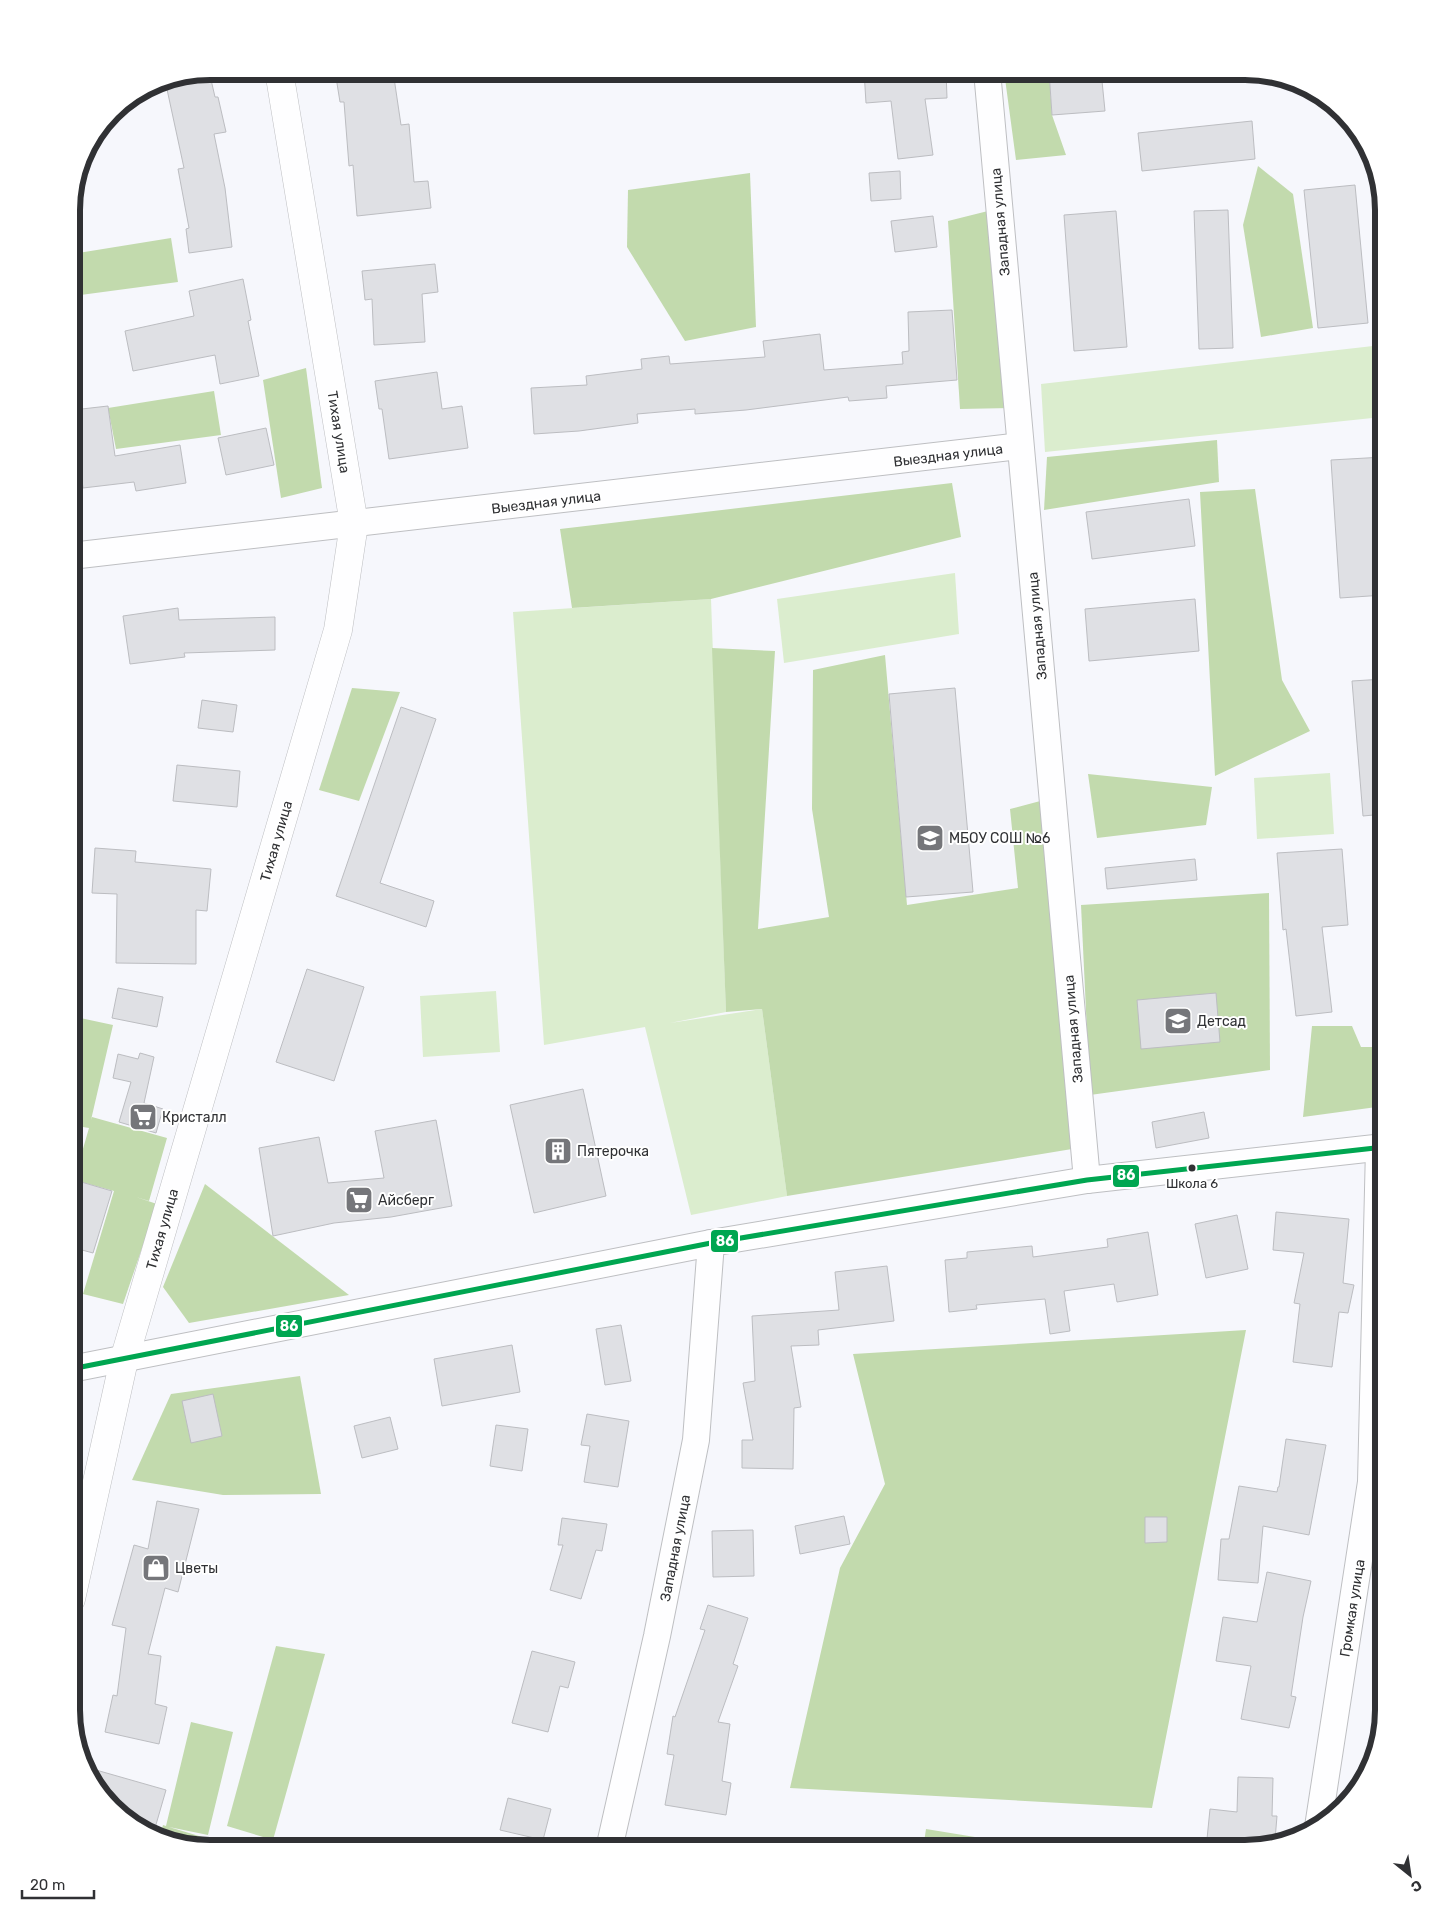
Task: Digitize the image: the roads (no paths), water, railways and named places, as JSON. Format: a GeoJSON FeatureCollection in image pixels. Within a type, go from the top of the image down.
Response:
{"type":"FeatureCollection","features":[{"type":"Feature","properties":{"kind":"main road","name":"Тихая улица"},"geometry":{"type":"LineString","coordinates":[[80,1558],[124,1360],[338,630],[354,524],[280,80]]}},
{"type":"Feature","properties":{"kind":"street","name":"Западная улица"},"geometry":{"type":"LineString","coordinates":[[988,80],[1087,1180]]}},
{"type":"Feature","properties":{"kind":"street","name":"Выездная улица"},"geometry":{"type":"LineString","coordinates":[[80,555],[1020,446]]}},
{"type":"Feature","properties":{"kind":"street"},"geometry":{"type":"LineString","coordinates":[[80,1367],[711,1243],[1087,1180],[1375,1149]]}},
{"type":"Feature","properties":{"kind":"street","name":"Западная улица"},"geometry":{"type":"LineString","coordinates":[[611,1840],[657,1636],[696,1440],[711,1243]]}},
{"type":"Feature","properties":{"kind":"street","name":"Громкая улица"},"geometry":{"type":"LineString","coordinates":[[1320,1816],[1372,1482],[1375,1371]]}},
{"type":"Feature","properties":{"kind":"place","name":"МБОУ СОШ №6"},"geometry":{"type":"Point","coordinates":[930,838]}},
{"type":"Feature","properties":{"kind":"place","name":"Детсад"},"geometry":{"type":"Point","coordinates":[1178,1021]}},
{"type":"Feature","properties":{"kind":"place","name":"Кристалл"},"geometry":{"type":"Point","coordinates":[143,1117]}},
{"type":"Feature","properties":{"kind":"place","name":"Пятерочка"},"geometry":{"type":"Point","coordinates":[558,1151]}},
{"type":"Feature","properties":{"kind":"place","name":"Школа 6"},"geometry":{"type":"Point","coordinates":[1192,1168]}},
{"type":"Feature","properties":{"kind":"place","name":"Айсберг"},"geometry":{"type":"Point","coordinates":[359,1200]}},
{"type":"Feature","properties":{"kind":"place","name":"Цветы"},"geometry":{"type":"Point","coordinates":[156,1568]}}]}
